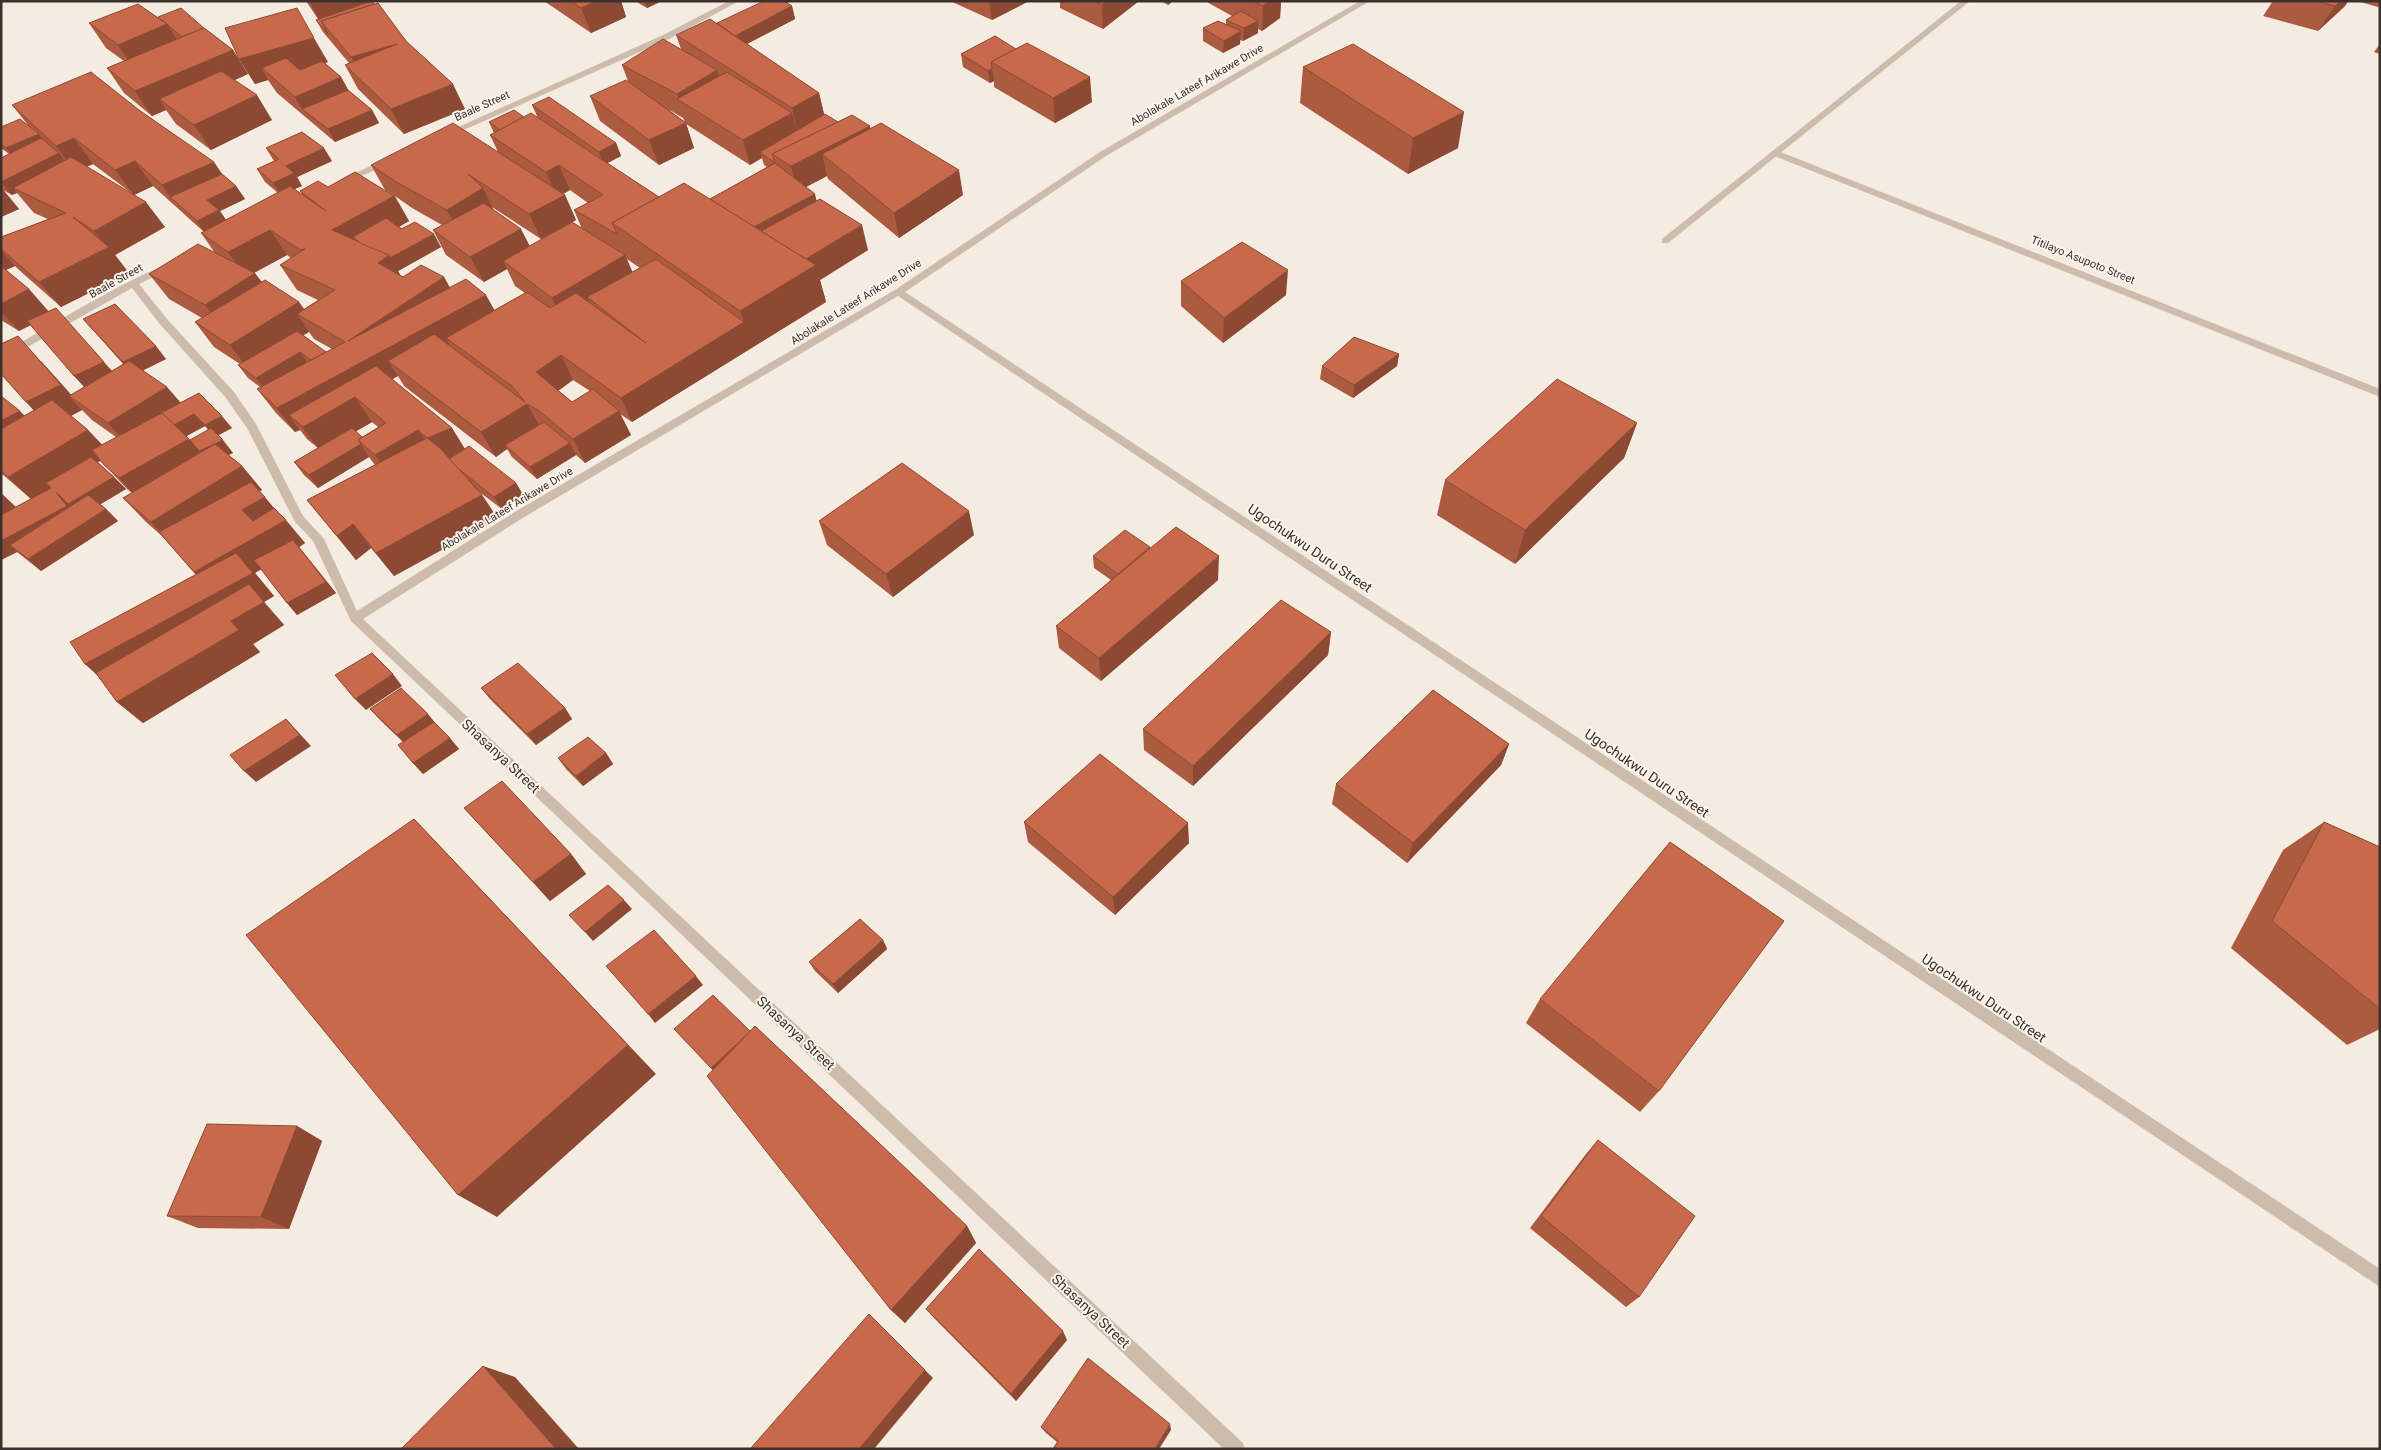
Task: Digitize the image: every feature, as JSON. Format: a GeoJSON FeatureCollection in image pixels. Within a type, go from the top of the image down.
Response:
{"type":"FeatureCollection","features":[{"type":"Feature","properties":{"kind":"street","name":"Baale Street"},"geometry":{"type":"LineString","coordinates":[[439,138],[666,37],[735,1]]}},
{"type":"Feature","properties":{"kind":"street","name":"Abolakale Lateef Arikawe Drive"},"geometry":{"type":"LineString","coordinates":[[355,618],[522,513],[898,292],[1103,154],[1366,1]]}},
{"type":"Feature","properties":{"kind":"street"},"geometry":{"type":"LineString","coordinates":[[1664,241],[1966,1]]}},
{"type":"Feature","properties":{"kind":"street","name":"Titilayo Asupoto Street"},"geometry":{"type":"LineString","coordinates":[[1775,153],[2380,393]]}},
{"type":"Feature","properties":{"kind":"street"},"geometry":{"type":"LineString","coordinates":[[340,182],[394,158]]}},
{"type":"Feature","properties":{"kind":"street","name":"Baale Street"},"geometry":{"type":"LineString","coordinates":[[1,360],[134,283],[178,261]]}},
{"type":"Feature","properties":{"kind":"street"},"geometry":{"type":"LineString","coordinates":[[134,283],[163,321],[230,395],[252,427],[299,519],[318,539],[355,618]]}},
{"type":"Feature","properties":{"kind":"street","name":"Ugochukwu Duru Street"},"geometry":{"type":"LineString","coordinates":[[898,292],[2380,1279]]}},
{"type":"Feature","properties":{"kind":"street","name":"Shasanya Street"},"geometry":{"type":"LineString","coordinates":[[355,618],[1237,1449]]}},
{"type":"Feature","properties":{"kind":"building"},"geometry":{"type":"Polygon","coordinates":[[[372,1],[374,4],[321,21],[328,34],[316,20],[372,1]]]}},
{"type":"Feature","properties":{"kind":"building"},"geometry":{"type":"Polygon","coordinates":[[[571,1],[596,1],[581,8],[571,1]]]}},
{"type":"Feature","properties":{"kind":"building"},"geometry":{"type":"Polygon","coordinates":[[[764,1],[784,1],[792,6],[735,36],[717,23],[764,1]]]}},
{"type":"Feature","properties":{"kind":"building"},"geometry":{"type":"Polygon","coordinates":[[[1095,1],[1106,1],[1102,5],[1095,1]]]}},
{"type":"Feature","properties":{"kind":"building"},"geometry":{"type":"Polygon","coordinates":[[[1253,1],[1270,1],[1263,6],[1253,1]]]}},
{"type":"Feature","properties":{"kind":"building"},"geometry":{"type":"Polygon","coordinates":[[[2317,1],[2341,1],[2335,6],[2317,1]]]}},
{"type":"Feature","properties":{"kind":"building"},"geometry":{"type":"Polygon","coordinates":[[[378,3],[406,41],[453,84],[391,109],[345,65],[397,44],[351,57],[321,21],[378,3]]]}},
{"type":"Feature","properties":{"kind":"building"},"geometry":{"type":"Polygon","coordinates":[[[138,4],[167,24],[118,45],[89,23],[138,4]]]}},
{"type":"Feature","properties":{"kind":"building"},"geometry":{"type":"Polygon","coordinates":[[[181,8],[204,28],[182,37],[158,17],[181,8]]]}},
{"type":"Feature","properties":{"kind":"building"},"geometry":{"type":"Polygon","coordinates":[[[297,8],[314,38],[239,59],[225,28],[297,8]]]}},
{"type":"Feature","properties":{"kind":"building"},"geometry":{"type":"Polygon","coordinates":[[[1241,11],[1258,21],[1244,28],[1226,20],[1241,11]]]}},
{"type":"Feature","properties":{"kind":"building"},"geometry":{"type":"Polygon","coordinates":[[[710,19],[819,93],[792,108],[676,35],[710,19]]]}},
{"type":"Feature","properties":{"kind":"building"},"geometry":{"type":"Polygon","coordinates":[[[1218,21],[1241,31],[1224,41],[1203,28],[1218,21]]]}},
{"type":"Feature","properties":{"kind":"building"},"geometry":{"type":"Polygon","coordinates":[[[204,28],[233,50],[135,91],[107,68],[204,28]]]}},
{"type":"Feature","properties":{"kind":"building"},"geometry":{"type":"Polygon","coordinates":[[[995,36],[1016,49],[991,62],[992,68],[988,71],[961,54],[995,36]]]}},
{"type":"Feature","properties":{"kind":"building"},"geometry":{"type":"Polygon","coordinates":[[[663,39],[717,70],[677,94],[622,65],[663,39]]]}},
{"type":"Feature","properties":{"kind":"building"},"geometry":{"type":"Polygon","coordinates":[[[1027,43],[1090,77],[1053,98],[991,62],[1027,43]]]}},
{"type":"Feature","properties":{"kind":"building"},"geometry":{"type":"Polygon","coordinates":[[[1353,44],[1464,112],[1413,138],[1303,67],[1353,44]]]}},
{"type":"Feature","properties":{"kind":"building"},"geometry":{"type":"Polygon","coordinates":[[[286,58],[300,70],[322,61],[341,77],[295,97],[262,68],[286,58]]]}},
{"type":"Feature","properties":{"kind":"building"},"geometry":{"type":"Polygon","coordinates":[[[221,71],[257,95],[194,125],[159,99],[221,71]]]}},
{"type":"Feature","properties":{"kind":"building"},"geometry":{"type":"Polygon","coordinates":[[[91,72],[139,110],[214,162],[162,185],[135,161],[115,170],[74,138],[56,146],[12,105],[91,72]]]}},
{"type":"Feature","properties":{"kind":"building"},"geometry":{"type":"Polygon","coordinates":[[[727,72],[792,113],[743,140],[677,99],[727,72]]]}},
{"type":"Feature","properties":{"kind":"building"},"geometry":{"type":"Polygon","coordinates":[[[626,80],[686,123],[649,140],[590,96],[626,80]]]}},
{"type":"Feature","properties":{"kind":"building"},"geometry":{"type":"Polygon","coordinates":[[[348,90],[372,110],[328,129],[302,109],[348,90]]]}},
{"type":"Feature","properties":{"kind":"building"},"geometry":{"type":"Polygon","coordinates":[[[549,97],[616,143],[599,152],[532,105],[549,97]]]}},
{"type":"Feature","properties":{"kind":"building"},"geometry":{"type":"Polygon","coordinates":[[[514,110],[524,117],[500,130],[489,122],[514,110]]]}},
{"type":"Feature","properties":{"kind":"building"},"geometry":{"type":"Polygon","coordinates":[[[531,113],[659,197],[612,223],[617,234],[574,210],[603,195],[559,165],[546,172],[490,135],[531,113]]]}},
{"type":"Feature","properties":{"kind":"building"},"geometry":{"type":"Polygon","coordinates":[[[825,114],[838,122],[772,154],[775,163],[760,152],[825,114]]]}},
{"type":"Feature","properties":{"kind":"building"},"geometry":{"type":"Polygon","coordinates":[[[852,115],[870,126],[791,166],[772,154],[852,115]]]}},
{"type":"Feature","properties":{"kind":"building"},"geometry":{"type":"Polygon","coordinates":[[[20,119],[39,134],[6,148],[1,144],[1,127],[20,119]]]}},
{"type":"Feature","properties":{"kind":"building"},"geometry":{"type":"Polygon","coordinates":[[[453,123],[565,195],[529,214],[468,174],[483,188],[447,210],[398,183],[371,165],[453,123]]]}},
{"type":"Feature","properties":{"kind":"building"},"geometry":{"type":"Polygon","coordinates":[[[881,123],[959,170],[894,213],[822,154],[881,123]]]}},
{"type":"Feature","properties":{"kind":"building"},"geometry":{"type":"Polygon","coordinates":[[[302,132],[324,148],[286,166],[294,173],[273,183],[257,169],[279,159],[266,148],[302,132]]]}},
{"type":"Feature","properties":{"kind":"building"},"geometry":{"type":"Polygon","coordinates":[[[41,138],[59,153],[1,182],[1,158],[41,138]]]}},
{"type":"Feature","properties":{"kind":"building"},"geometry":{"type":"Polygon","coordinates":[[[71,157],[146,202],[94,231],[73,217],[109,247],[39,282],[1,249],[1,237],[66,213],[13,188],[71,157]]]}},
{"type":"Feature","properties":{"kind":"building"},"geometry":{"type":"Polygon","coordinates":[[[775,163],[815,194],[754,227],[710,199],[775,163]]]}},
{"type":"Feature","properties":{"kind":"building"},"geometry":{"type":"Polygon","coordinates":[[[355,172],[394,196],[332,230],[389,255],[378,263],[403,277],[421,265],[444,277],[348,341],[466,279],[486,295],[277,408],[257,389],[345,342],[297,314],[335,290],[280,265],[305,249],[300,250],[270,230],[228,252],[201,233],[290,186],[326,211],[300,191],[318,181],[328,187],[355,172]]]}},
{"type":"Feature","properties":{"kind":"building"},"geometry":{"type":"Polygon","coordinates":[[[222,174],[236,186],[207,200],[219,210],[197,221],[170,197],[222,174]]]}},
{"type":"Feature","properties":{"kind":"building"},"geometry":{"type":"Polygon","coordinates":[[[684,183],[816,265],[740,311],[612,223],[684,183]]]}},
{"type":"Feature","properties":{"kind":"building"},"geometry":{"type":"Polygon","coordinates":[[[820,199],[862,225],[806,259],[761,231],[820,199]]]}},
{"type":"Feature","properties":{"kind":"building"},"geometry":{"type":"Polygon","coordinates":[[[484,203],[521,229],[470,257],[433,230],[484,203]]]}},
{"type":"Feature","properties":{"kind":"building"},"geometry":{"type":"Polygon","coordinates":[[[386,218],[401,229],[415,222],[434,234],[390,258],[389,255],[362,244],[353,237],[386,218]]]}},
{"type":"Feature","properties":{"kind":"building"},"geometry":{"type":"Polygon","coordinates":[[[572,222],[625,255],[552,298],[503,261],[572,222]]]}},
{"type":"Feature","properties":{"kind":"building"},"geometry":{"type":"Polygon","coordinates":[[[1242,242],[1288,270],[1224,318],[1181,281],[1242,242]]]}},
{"type":"Feature","properties":{"kind":"building"},"geometry":{"type":"Polygon","coordinates":[[[198,244],[255,273],[205,305],[149,274],[198,244]]]}},
{"type":"Feature","properties":{"kind":"building"},"geometry":{"type":"Polygon","coordinates":[[[656,259],[744,322],[621,398],[561,355],[536,372],[572,402],[593,389],[619,411],[573,439],[538,410],[527,404],[481,432],[388,361],[434,334],[525,402],[512,386],[446,338],[527,292],[550,308],[576,293],[646,343],[587,297],[656,259]]]}},
{"type":"Feature","properties":{"kind":"building"},"geometry":{"type":"Polygon","coordinates":[[[1,266],[29,289],[1,304],[1,266]]]}},
{"type":"Feature","properties":{"kind":"building"},"geometry":{"type":"Polygon","coordinates":[[[265,280],[299,302],[230,345],[195,322],[265,280]]]}},
{"type":"Feature","properties":{"kind":"building"},"geometry":{"type":"Polygon","coordinates":[[[115,304],[156,346],[123,362],[83,319],[115,304]]]}},
{"type":"Feature","properties":{"kind":"building"},"geometry":{"type":"Polygon","coordinates":[[[56,308],[104,362],[74,376],[27,321],[56,308]]]}},
{"type":"Feature","properties":{"kind":"building"},"geometry":{"type":"Polygon","coordinates":[[[297,331],[326,352],[311,360],[300,352],[256,378],[238,365],[297,331]]]}},
{"type":"Feature","properties":{"kind":"building"},"geometry":{"type":"Polygon","coordinates":[[[18,336],[61,385],[26,402],[1,374],[1,344],[18,336]]]}},
{"type":"Feature","properties":{"kind":"building"},"geometry":{"type":"Polygon","coordinates":[[[1354,337],[1399,354],[1354,385],[1322,366],[1354,337]]]}},
{"type":"Feature","properties":{"kind":"building"},"geometry":{"type":"Polygon","coordinates":[[[129,361],[167,387],[108,423],[69,396],[129,361]]]}},
{"type":"Feature","properties":{"kind":"building"},"geometry":{"type":"Polygon","coordinates":[[[376,366],[452,428],[427,438],[418,430],[375,455],[358,440],[386,423],[355,397],[303,427],[289,415],[376,366]]]}},
{"type":"Feature","properties":{"kind":"building"},"geometry":{"type":"Polygon","coordinates":[[[1557,379],[1637,423],[1525,530],[1445,480],[1557,379]]]}},
{"type":"Feature","properties":{"kind":"building"},"geometry":{"type":"Polygon","coordinates":[[[199,393],[222,416],[205,425],[194,414],[174,425],[161,413],[199,393]]]}},
{"type":"Feature","properties":{"kind":"building"},"geometry":{"type":"Polygon","coordinates":[[[1,396],[20,411],[1,421],[1,396]]]}},
{"type":"Feature","properties":{"kind":"building"},"geometry":{"type":"Polygon","coordinates":[[[52,400],[88,430],[8,477],[1,471],[1,429],[52,400]]]}},
{"type":"Feature","properties":{"kind":"building"},"geometry":{"type":"Polygon","coordinates":[[[162,413],[189,439],[119,478],[104,465],[92,450],[162,413]]]}},
{"type":"Feature","properties":{"kind":"building"},"geometry":{"type":"Polygon","coordinates":[[[544,422],[570,443],[530,467],[505,445],[544,422]]]}},
{"type":"Feature","properties":{"kind":"building"},"geometry":{"type":"Polygon","coordinates":[[[211,428],[223,440],[199,451],[190,440],[211,428]]]}},
{"type":"Feature","properties":{"kind":"building"},"geometry":{"type":"Polygon","coordinates":[[[352,428],[362,437],[358,440],[361,444],[309,475],[294,462],[352,428]]]}},
{"type":"Feature","properties":{"kind":"building"},"geometry":{"type":"Polygon","coordinates":[[[427,438],[440,448],[482,495],[376,553],[353,524],[337,536],[307,500],[427,438]]]}},
{"type":"Feature","properties":{"kind":"building"},"geometry":{"type":"Polygon","coordinates":[[[215,444],[242,466],[151,522],[123,498],[215,444]]]}},
{"type":"Feature","properties":{"kind":"building"},"geometry":{"type":"Polygon","coordinates":[[[469,446],[516,483],[494,497],[449,459],[469,446]]]}},
{"type":"Feature","properties":{"kind":"building"},"geometry":{"type":"Polygon","coordinates":[[[91,457],[114,477],[68,504],[56,492],[67,506],[1,541],[1,515],[51,488],[46,483],[91,457]]]}},
{"type":"Feature","properties":{"kind":"building"},"geometry":{"type":"Polygon","coordinates":[[[902,463],[969,511],[886,574],[819,521],[902,463]]]}},
{"type":"Feature","properties":{"kind":"building"},"geometry":{"type":"Polygon","coordinates":[[[251,482],[265,497],[242,510],[253,521],[274,508],[286,520],[194,572],[159,532],[251,482]]]}},
{"type":"Feature","properties":{"kind":"building"},"geometry":{"type":"Polygon","coordinates":[[[88,495],[106,509],[28,559],[10,545],[88,495]]]}},
{"type":"Feature","properties":{"kind":"building"},"geometry":{"type":"Polygon","coordinates":[[[1176,527],[1219,556],[1099,658],[1056,626],[1176,527]]]}},
{"type":"Feature","properties":{"kind":"building"},"geometry":{"type":"Polygon","coordinates":[[[1125,530],[1150,547],[1118,574],[1093,556],[1125,530]]]}},
{"type":"Feature","properties":{"kind":"building"},"geometry":{"type":"Polygon","coordinates":[[[293,540],[326,582],[287,603],[254,560],[293,540]]]}},
{"type":"Feature","properties":{"kind":"building"},"geometry":{"type":"Polygon","coordinates":[[[236,553],[253,573],[85,664],[70,642],[236,553]]]}},
{"type":"Feature","properties":{"kind":"building"},"geometry":{"type":"Polygon","coordinates":[[[249,584],[264,602],[231,621],[239,630],[117,702],[96,673],[249,584]]]}},
{"type":"Feature","properties":{"kind":"building"},"geometry":{"type":"Polygon","coordinates":[[[1281,600],[1331,632],[1193,766],[1143,729],[1281,600]]]}},
{"type":"Feature","properties":{"kind":"building"},"geometry":{"type":"Polygon","coordinates":[[[372,653],[393,674],[355,699],[335,675],[372,653]]]}},
{"type":"Feature","properties":{"kind":"building"},"geometry":{"type":"Polygon","coordinates":[[[518,663],[565,708],[527,734],[481,688],[518,663]]]}},
{"type":"Feature","properties":{"kind":"building"},"geometry":{"type":"Polygon","coordinates":[[[401,688],[428,714],[397,735],[370,709],[401,688]]]}},
{"type":"Feature","properties":{"kind":"building"},"geometry":{"type":"Polygon","coordinates":[[[1433,690],[1509,744],[1413,843],[1336,784],[1433,690]]]}},
{"type":"Feature","properties":{"kind":"building"},"geometry":{"type":"Polygon","coordinates":[[[286,719],[300,735],[244,771],[230,755],[286,719]]]}},
{"type":"Feature","properties":{"kind":"building"},"geometry":{"type":"Polygon","coordinates":[[[434,722],[450,738],[413,763],[398,745],[434,722]]]}},
{"type":"Feature","properties":{"kind":"building"},"geometry":{"type":"Polygon","coordinates":[[[588,737],[606,753],[576,776],[558,758],[588,737]]]}},
{"type":"Feature","properties":{"kind":"building"},"geometry":{"type":"Polygon","coordinates":[[[1100,754],[1188,823],[1113,897],[1024,822],[1100,754]]]}},
{"type":"Feature","properties":{"kind":"building"},"geometry":{"type":"Polygon","coordinates":[[[502,781],[571,854],[533,882],[464,808],[502,781]]]}},
{"type":"Feature","properties":{"kind":"building"},"geometry":{"type":"Polygon","coordinates":[[[414,819],[628,1045],[458,1195],[246,935],[414,819]]]}},
{"type":"Feature","properties":{"kind":"building"},"geometry":{"type":"Polygon","coordinates":[[[2324,822],[2380,847],[2380,1009],[2272,921],[2324,822]]]}},
{"type":"Feature","properties":{"kind":"building"},"geometry":{"type":"Polygon","coordinates":[[[1670,842],[1784,921],[1659,1091],[1540,999],[1670,842]]]}},
{"type":"Feature","properties":{"kind":"building"},"geometry":{"type":"Polygon","coordinates":[[[608,885],[624,900],[585,932],[569,915],[608,885]]]}},
{"type":"Feature","properties":{"kind":"building"},"geometry":{"type":"Polygon","coordinates":[[[860,919],[883,940],[833,984],[809,962],[860,919]]]}},
{"type":"Feature","properties":{"kind":"building"},"geometry":{"type":"Polygon","coordinates":[[[654,930],[696,976],[648,1014],[606,966],[654,930]]]}},
{"type":"Feature","properties":{"kind":"building"},"geometry":{"type":"Polygon","coordinates":[[[713,995],[750,1031],[711,1068],[674,1029],[713,995]]]}},
{"type":"Feature","properties":{"kind":"building"},"geometry":{"type":"Polygon","coordinates":[[[755,1026],[967,1226],[891,1310],[707,1076],[755,1026]]]}},
{"type":"Feature","properties":{"kind":"building"},"geometry":{"type":"Polygon","coordinates":[[[207,1124],[297,1126],[261,1217],[167,1216],[207,1124]]]}},
{"type":"Feature","properties":{"kind":"building"},"geometry":{"type":"Polygon","coordinates":[[[1598,1140],[1695,1216],[1639,1297],[1541,1216],[1598,1140]]]}},
{"type":"Feature","properties":{"kind":"building"},"geometry":{"type":"Polygon","coordinates":[[[979,1249],[1063,1331],[1011,1394],[926,1309],[979,1249]]]}},
{"type":"Feature","properties":{"kind":"building"},"geometry":{"type":"Polygon","coordinates":[[[869,1314],[925,1370],[859,1449],[750,1449],[869,1314]]]}},
{"type":"Feature","properties":{"kind":"building"},"geometry":{"type":"Polygon","coordinates":[[[1088,1358],[1170,1424],[1155,1449],[1053,1449],[1058,1441],[1041,1427],[1088,1358]]]}},
{"type":"Feature","properties":{"kind":"building"},"geometry":{"type":"Polygon","coordinates":[[[483,1366],[556,1449],[401,1449],[483,1366]]]}}]}
